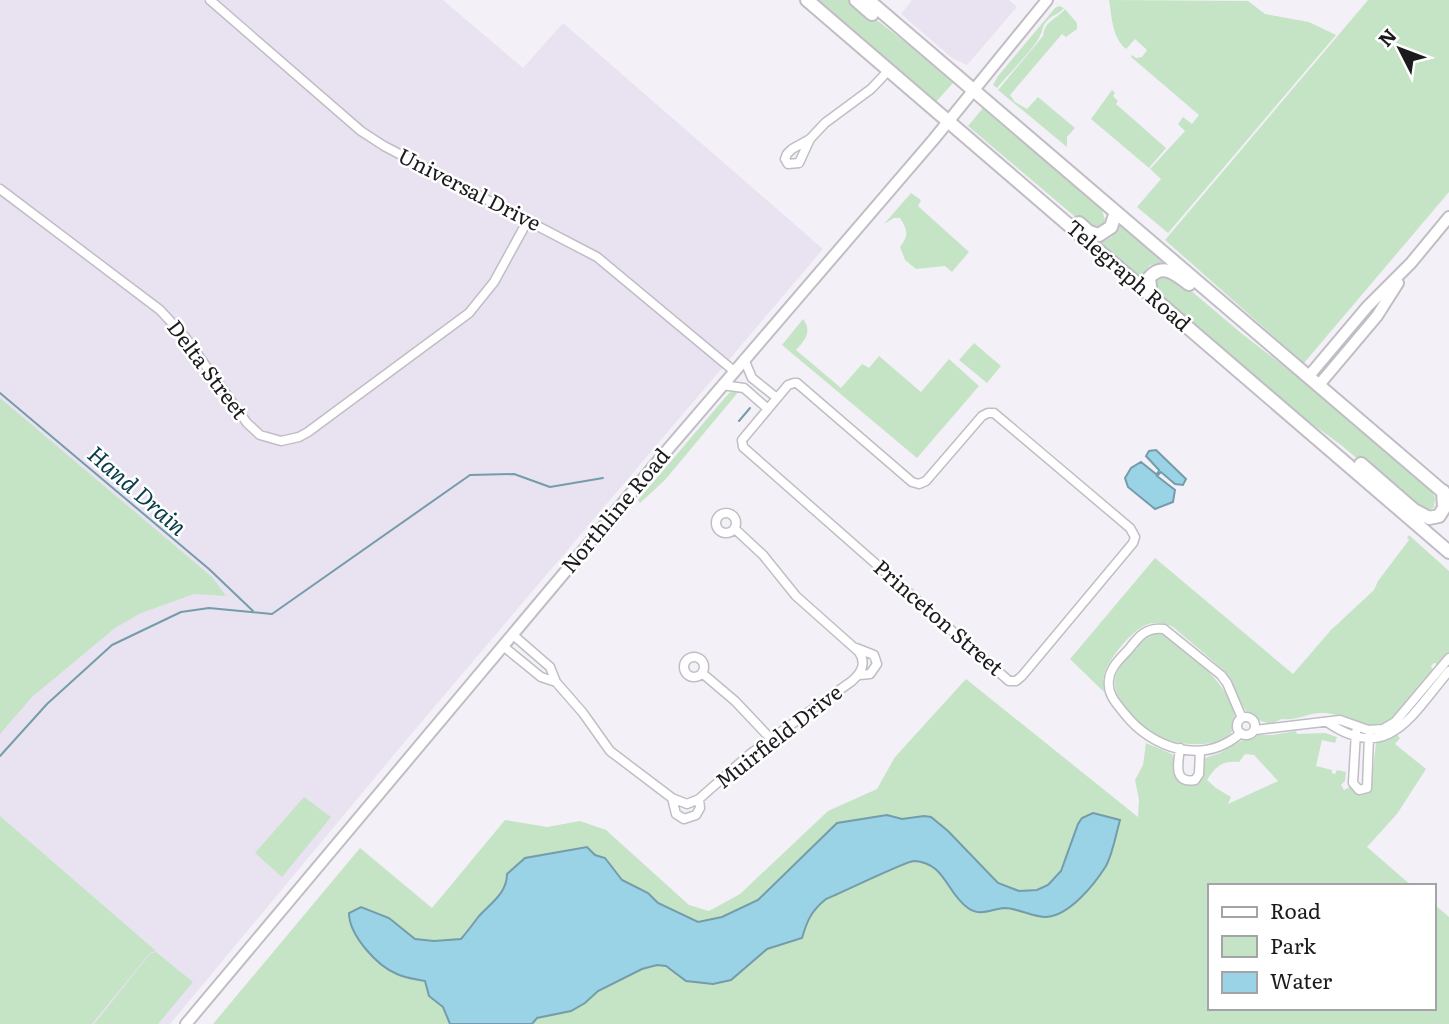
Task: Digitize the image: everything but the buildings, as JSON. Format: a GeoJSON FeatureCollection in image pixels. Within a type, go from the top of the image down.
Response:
{"type":"FeatureCollection","features":[{"type":"Feature","properties":{"kind":"main road","name":"Telegraph Road"},"geometry":{"type":"LineString","coordinates":[[807,0],[1449,552]]}},
{"type":"Feature","properties":{"kind":"main road"},"geometry":{"type":"LineString","coordinates":[[856,0],[895,30],[906,32]]}},
{"type":"Feature","properties":{"kind":"main road","name":"Telegraph Road"},"geometry":{"type":"LineString","coordinates":[[868,0],[1446,494]]}},
{"type":"Feature","properties":{"kind":"main road","name":"Northline Road"},"geometry":{"type":"LineString","coordinates":[[186,1024],[1047,0]]}},
{"type":"Feature","properties":{"kind":"main road"},"geometry":{"type":"LineString","coordinates":[[968,138],[988,147],[1095,234],[1099,235],[1111,228],[1116,212]]}},
{"type":"Feature","properties":{"kind":"main road"},"geometry":{"type":"LineString","coordinates":[[1308,377],[1449,217]]}},
{"type":"Feature","properties":{"kind":"main road"},"geometry":{"type":"LineString","coordinates":[[1318,386],[1377,316],[1411,263]]}},
{"type":"Feature","properties":{"kind":"main road"},"geometry":{"type":"LineString","coordinates":[[1151,296],[1148,284],[1152,274],[1162,269],[1172,271],[1243,331],[1258,342],[1277,350]]}},
{"type":"Feature","properties":{"kind":"main road"},"geometry":{"type":"LineString","coordinates":[[1313,435],[1347,452],[1423,516],[1433,518],[1442,513],[1446,494]]}},
{"type":"Feature","properties":{"kind":"street","name":"Universal Drive"},"geometry":{"type":"LineString","coordinates":[[210,0],[374,140],[597,257],[734,371]]}},
{"type":"Feature","properties":{"kind":"street"},"geometry":{"type":"LineString","coordinates":[[810,139],[825,123],[871,89],[889,70]]}},
{"type":"Feature","properties":{"kind":"street","name":"Delta Street"},"geometry":{"type":"LineString","coordinates":[[0,189],[160,310],[185,337],[247,423],[260,435],[281,441],[308,432],[469,313],[494,282],[528,220]]}},
{"type":"Feature","properties":{"kind":"street"},"geometry":{"type":"LineString","coordinates":[[744,359],[752,378],[777,398]]}},
{"type":"Feature","properties":{"kind":"street","name":"Princeton Street"},"geometry":{"type":"LineString","coordinates":[[797,383],[912,482],[919,484],[926,481],[982,416],[994,414],[1130,528],[1135,537],[1133,543],[1022,676],[1016,681],[1009,681],[743,447],[742,440],[768,409],[788,385],[797,383]]}},
{"type":"Feature","properties":{"kind":"street"},"geometry":{"type":"LineString","coordinates":[[722,385],[744,388],[768,409]]}},
{"type":"Feature","properties":{"kind":"street"},"geometry":{"type":"LineString","coordinates":[[735,529],[764,555],[796,596],[856,648]]}},
{"type":"Feature","properties":{"kind":"street"},"geometry":{"type":"LineString","coordinates":[[1158,628],[1170,632],[1227,683],[1242,718],[1238,726],[1241,733],[1222,747],[1200,751],[1159,744],[1140,732],[1111,696],[1109,683],[1112,670],[1137,638],[1148,630],[1158,628]]}},
{"type":"Feature","properties":{"kind":"street"},"geometry":{"type":"LineString","coordinates":[[512,634],[550,667],[556,682],[583,713],[610,751],[672,799]]}},
{"type":"Feature","properties":{"kind":"street"},"geometry":{"type":"LineString","coordinates":[[503,646],[541,677],[556,682]]}},
{"type":"Feature","properties":{"kind":"street","name":"Muirfield Drive"},"geometry":{"type":"LineString","coordinates":[[856,648],[863,659],[859,675]]}},
{"type":"Feature","properties":{"kind":"street","name":"Muirfield Drive"},"geometry":{"type":"LineString","coordinates":[[672,799],[687,804],[699,799],[771,739],[859,675],[870,674],[877,664],[874,654],[856,648]]}},
{"type":"Feature","properties":{"kind":"street"},"geometry":{"type":"LineString","coordinates":[[1241,733],[1249,735],[1255,730],[1327,722],[1339,730],[1369,734],[1378,739],[1398,731],[1445,672],[1449,658]]}},
{"type":"Feature","properties":{"kind":"street"},"geometry":{"type":"LineString","coordinates":[[702,673],[736,701],[771,739]]}},
{"type":"Feature","properties":{"kind":"street"},"geometry":{"type":"LineString","coordinates":[[1242,718],[1252,720],[1255,730]]}},
{"type":"Feature","properties":{"kind":"street"},"geometry":{"type":"LineString","coordinates":[[1356,731],[1353,783],[1360,790],[1367,788],[1369,734]]}},
{"type":"Feature","properties":{"kind":"street"},"geometry":{"type":"LineString","coordinates":[[1180,748],[1178,773],[1188,781],[1195,780],[1199,774],[1200,751]]}},
{"type":"Feature","properties":{"kind":"street","name":"Muirfield Drive"},"geometry":{"type":"LineString","coordinates":[[672,799],[676,814],[684,819],[696,815],[700,807],[699,799]]}},
{"type":"Feature","properties":{"kind":"shaded area"},"geometry":{"type":"Polygon","coordinates":[[[0,0],[443,0],[523,68],[563,23],[823,249],[407,739],[170,1024],[0,1024],[0,0]]]}},
{"type":"Feature","properties":{"kind":"shaded area"},"geometry":{"type":"Polygon","coordinates":[[[912,0],[1009,0],[1017,7],[967,65],[952,58],[901,14],[912,0]]]}},
{"type":"Feature","properties":{"kind":"green space"},"geometry":{"type":"Polygon","coordinates":[[[816,0],[851,0],[953,83],[935,103],[816,0]]]}},
{"type":"Feature","properties":{"kind":"green space"},"geometry":{"type":"Polygon","coordinates":[[[1109,0],[1248,1],[1265,14],[1309,22],[1336,35],[1168,233],[1137,207],[1161,179],[1150,169],[1185,131],[1178,124],[1183,117],[1192,124],[1199,115],[1131,57],[1142,57],[1147,50],[1135,39],[1126,49],[1121,44],[1113,27],[1109,0]]]}},
{"type":"Feature","properties":{"kind":"green space"},"geometry":{"type":"Polygon","coordinates":[[[1368,0],[1449,0],[1449,192],[1304,363],[1165,240],[1368,0]]]}},
{"type":"Feature","properties":{"kind":"green space"},"geometry":{"type":"Polygon","coordinates":[[[1059,6],[1064,8],[1045,23],[1040,36],[1026,55],[997,88],[993,85],[998,76],[1059,6]]]}},
{"type":"Feature","properties":{"kind":"green space"},"geometry":{"type":"Polygon","coordinates":[[[1065,9],[1077,23],[1077,29],[1066,37],[1062,34],[1010,95],[1015,102],[1027,109],[1038,97],[1075,128],[1067,137],[1067,147],[998,90],[1043,36],[1048,23],[1065,9]]]}},
{"type":"Feature","properties":{"kind":"green space"},"geometry":{"type":"Polygon","coordinates":[[[1112,90],[1118,101],[1116,104],[1166,148],[1149,168],[1091,119],[1112,90]]]}},
{"type":"Feature","properties":{"kind":"green space"},"geometry":{"type":"Polygon","coordinates":[[[983,108],[1101,208],[1105,219],[1103,225],[1097,227],[1080,221],[968,126],[983,108]]]}},
{"type":"Feature","properties":{"kind":"green space"},"geometry":{"type":"Polygon","coordinates":[[[911,193],[921,200],[918,206],[969,252],[952,272],[945,266],[916,269],[905,260],[900,247],[906,233],[900,218],[894,218],[884,224],[911,193]]]}},
{"type":"Feature","properties":{"kind":"green space"},"geometry":{"type":"Polygon","coordinates":[[[1120,225],[1164,262],[1150,265],[1140,278],[1098,242],[1111,237],[1120,225]]]}},
{"type":"Feature","properties":{"kind":"green space"},"geometry":{"type":"Polygon","coordinates":[[[1162,277],[1182,283],[1285,367],[1432,492],[1435,498],[1434,508],[1428,510],[1411,504],[1341,445],[1304,418],[1157,293],[1156,279],[1162,277]]]}},
{"type":"Feature","properties":{"kind":"green space"},"geometry":{"type":"Polygon","coordinates":[[[803,319],[807,332],[796,350],[841,388],[862,364],[869,368],[879,356],[921,392],[949,359],[979,386],[917,458],[782,345],[803,319]]]}},
{"type":"Feature","properties":{"kind":"green space"},"geometry":{"type":"Polygon","coordinates":[[[974,343],[1001,366],[987,383],[959,360],[974,343]]]}},
{"type":"Feature","properties":{"kind":"green space"},"geometry":{"type":"Polygon","coordinates":[[[739,391],[665,480],[640,503],[638,500],[729,393],[739,391]]]}},
{"type":"Feature","properties":{"kind":"green space"},"geometry":{"type":"Polygon","coordinates":[[[0,398],[212,577],[226,596],[194,594],[141,613],[115,628],[32,697],[0,734],[0,398]]]}},
{"type":"Feature","properties":{"kind":"green space"},"geometry":{"type":"Polygon","coordinates":[[[1409,535],[1449,571],[1449,654],[1440,665],[1434,663],[1431,666],[1433,671],[1412,699],[1386,724],[1365,726],[1329,713],[1282,719],[1270,724],[1252,718],[1225,671],[1173,627],[1163,624],[1153,623],[1140,628],[1121,647],[1106,669],[1103,679],[1104,692],[1070,659],[1155,558],[1293,674],[1331,630],[1374,590],[1409,540],[1409,535]]]}},
{"type":"Feature","properties":{"kind":"green space"},"geometry":{"type":"Polygon","coordinates":[[[1160,633],[1206,669],[1228,698],[1235,724],[1230,734],[1221,740],[1195,744],[1158,737],[1140,725],[1118,697],[1115,680],[1120,668],[1144,640],[1160,633]]]}},
{"type":"Feature","properties":{"kind":"green space"},"geometry":{"type":"Polygon","coordinates":[[[966,679],[1138,817],[1139,800],[1135,780],[1143,765],[1146,743],[1172,754],[1173,771],[1177,781],[1193,785],[1203,773],[1205,758],[1220,753],[1252,735],[1296,731],[1297,734],[1325,733],[1337,737],[1335,743],[1322,740],[1316,766],[1332,770],[1335,774],[1337,770],[1346,772],[1345,781],[1341,785],[1344,790],[1350,787],[1356,792],[1371,786],[1376,743],[1396,734],[1400,738],[1395,744],[1426,769],[1397,814],[1367,847],[1410,884],[1208,884],[1208,1010],[1435,1010],[1435,905],[1449,917],[1449,1024],[213,1024],[360,848],[432,908],[505,820],[547,827],[580,821],[606,830],[689,905],[709,911],[740,894],[828,811],[877,789],[895,757],[966,679]],[[1245,754],[1239,762],[1220,765],[1207,780],[1231,797],[1228,804],[1278,781],[1254,755],[1245,754]]]}},
{"type":"Feature","properties":{"kind":"green space"},"geometry":{"type":"Polygon","coordinates":[[[304,797],[331,817],[282,877],[255,853],[304,797]]]}},
{"type":"Feature","properties":{"kind":"green space"},"geometry":{"type":"Polygon","coordinates":[[[0,816],[156,951],[150,953],[92,1024],[0,1024],[0,816]]]}},
{"type":"Feature","properties":{"kind":"green space"},"geometry":{"type":"Polygon","coordinates":[[[156,952],[193,982],[158,1024],[94,1024],[150,954],[156,952]]]}},
{"type":"Feature","properties":{"kind":"water"},"geometry":{"type":"Polygon","coordinates":[[[1156,450],[1186,479],[1183,485],[1175,484],[1161,472],[1157,476],[1175,490],[1173,502],[1155,509],[1128,487],[1125,478],[1131,468],[1141,462],[1158,473],[1159,470],[1146,456],[1149,451],[1156,450]]]}},
{"type":"Feature","properties":{"kind":"water"},"geometry":{"type":"Polygon","coordinates":[[[1093,813],[1120,820],[1111,855],[1088,890],[1072,905],[1055,915],[1041,917],[1004,908],[973,911],[961,902],[933,867],[914,861],[826,899],[810,917],[802,938],[767,949],[731,980],[713,984],[686,981],[666,966],[657,965],[642,969],[598,991],[571,1011],[537,1018],[532,1024],[450,1024],[443,1007],[429,996],[425,981],[403,976],[381,964],[365,949],[350,922],[349,913],[361,907],[389,918],[415,939],[461,939],[501,892],[507,874],[525,858],[587,847],[595,855],[605,858],[622,880],[648,893],[658,903],[698,922],[722,917],[758,900],[837,823],[887,815],[902,819],[931,817],[998,883],[1019,891],[1037,890],[1048,885],[1061,871],[1078,824],[1082,818],[1093,813]]]}},
{"type":"Feature","properties":{"kind":"waterway","name":"Hand Drain"},"geometry":{"type":"LineString","coordinates":[[0,393],[209,569],[253,611]]}},
{"type":"Feature","properties":{"kind":"waterway"},"geometry":{"type":"LineString","coordinates":[[739,421],[750,408]]}},
{"type":"Feature","properties":{"kind":"waterway"},"geometry":{"type":"LineString","coordinates":[[0,756],[47,704],[112,645],[181,612],[209,608],[272,614],[470,475],[514,474],[550,487],[603,478]]}}]}
